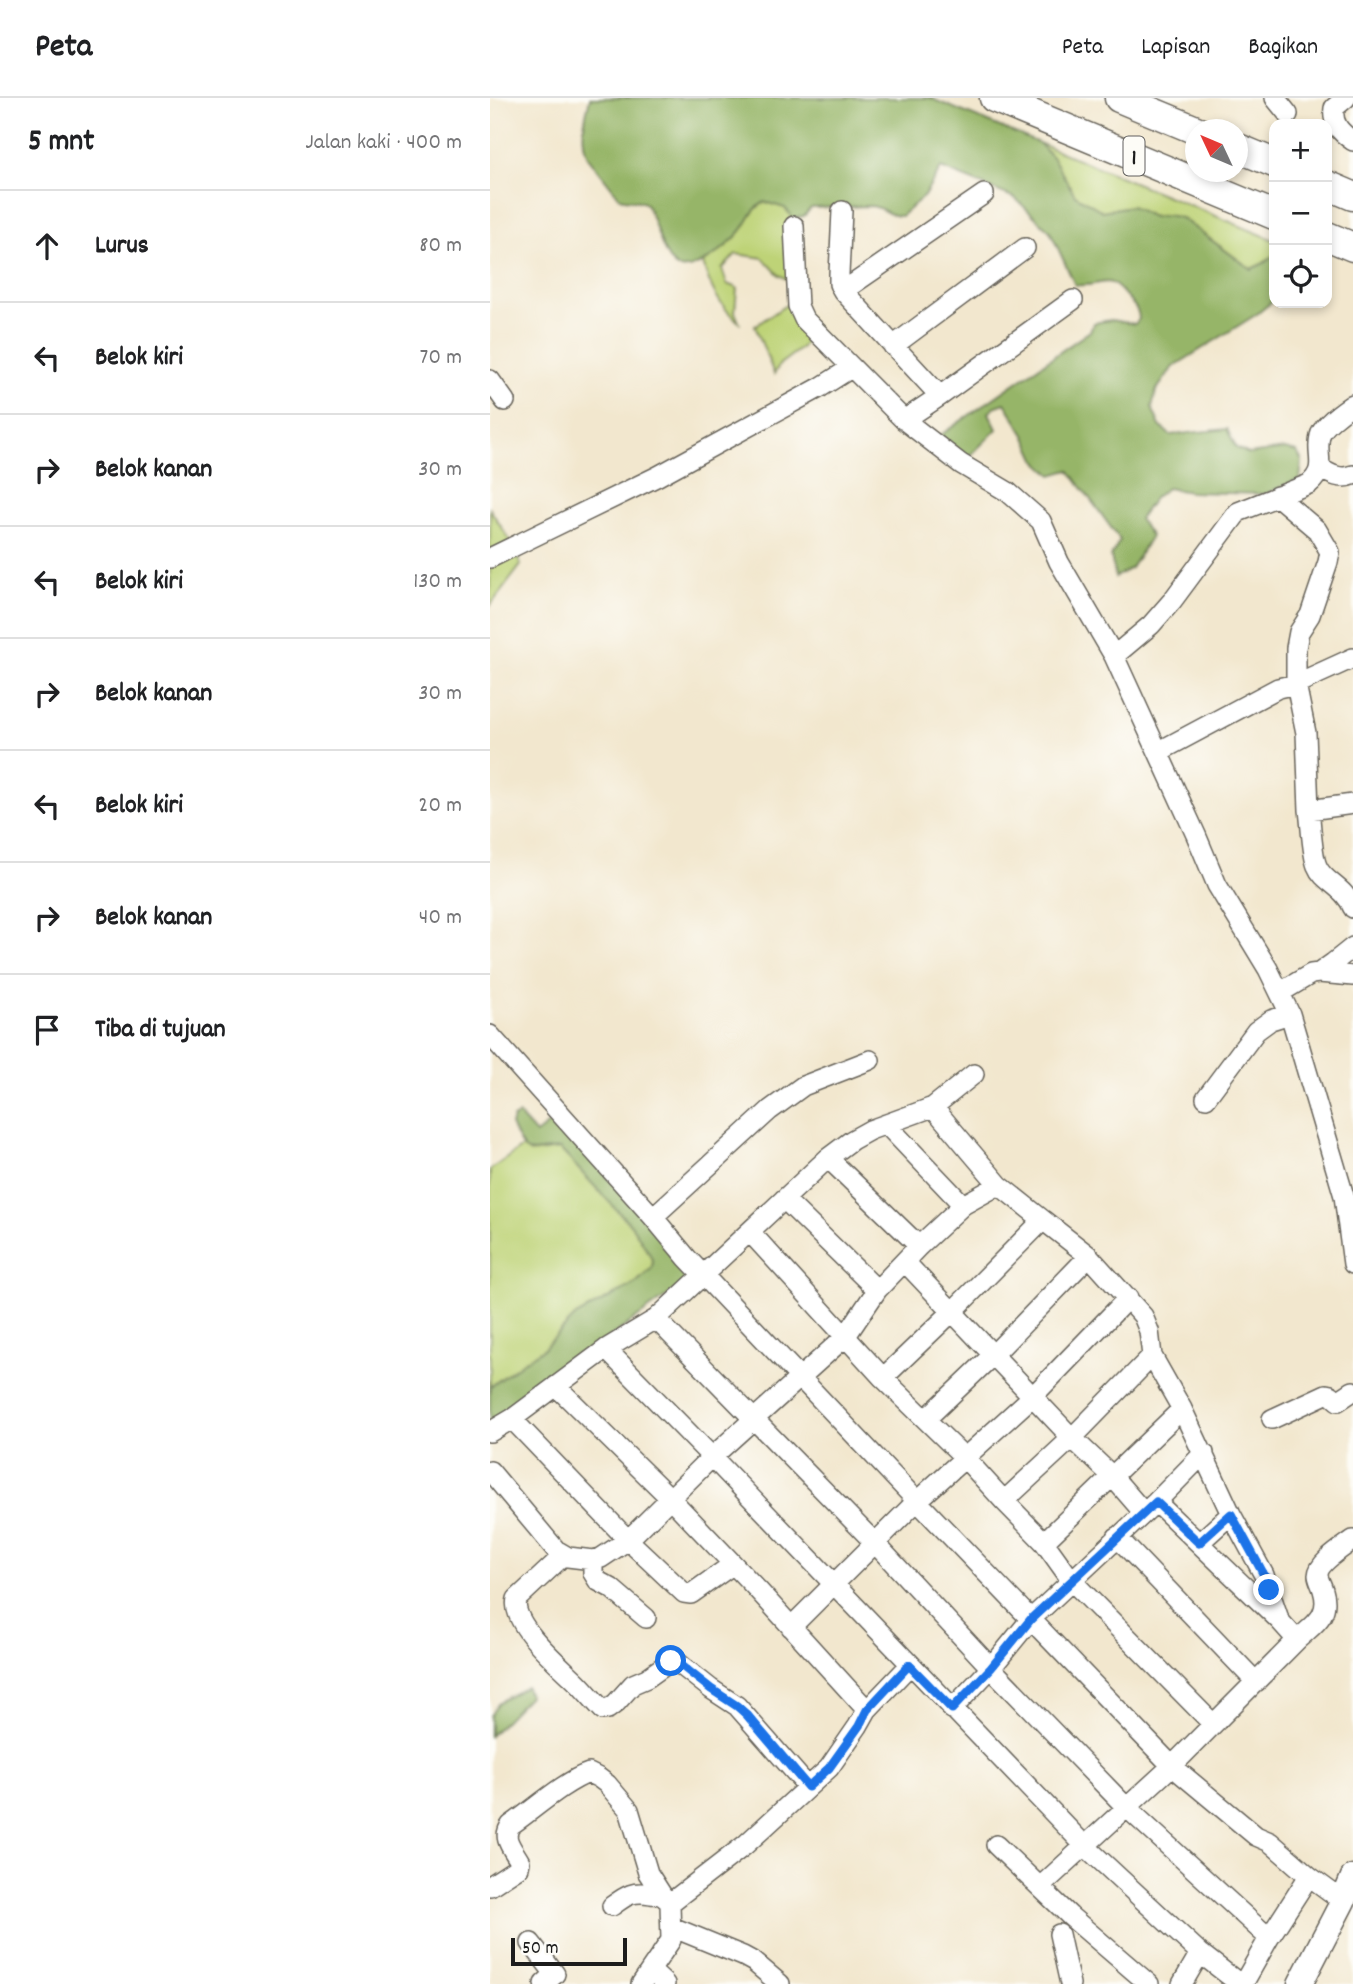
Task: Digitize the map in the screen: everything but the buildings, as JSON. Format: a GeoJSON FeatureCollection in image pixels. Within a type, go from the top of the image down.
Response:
{"type":"FeatureCollection","features":[{"type":"Feature","properties":{"kind":"highway","name":"1"},"geometry":{"type":"LineString","coordinates":[[994,98],[1269,213]]}},
{"type":"Feature","properties":{"kind":"highway","name":"1"},"geometry":{"type":"LineString","coordinates":[[1119,98],[1185,126]]}},
{"type":"Feature","properties":{"kind":"highway"},"geometry":{"type":"LineString","coordinates":[[1248,152],[1269,161]]}},
{"type":"Feature","properties":{"kind":"highway"},"geometry":{"type":"LineString","coordinates":[[1332,187],[1353,196]]}},
{"type":"Feature","properties":{"kind":"highway"},"geometry":{"type":"LineString","coordinates":[[1332,238],[1353,247]]}},
{"type":"Feature","properties":{"kind":"main road"},"geometry":{"type":"LineString","coordinates":[[1300,1984],[1353,1877]]}},
{"type":"Feature","properties":{"kind":"street"},"geometry":{"type":"LineString","coordinates":[[1275,98],[1288,114]]}},
{"type":"Feature","properties":{"kind":"street"},"geometry":{"type":"LineString","coordinates":[[1346,98],[1334,108],[1333,115],[1341,133],[1353,141]]}},
{"type":"Feature","properties":{"kind":"street"},"geometry":{"type":"LineString","coordinates":[[843,291],[984,194]]}},
{"type":"Feature","properties":{"kind":"street"},"geometry":{"type":"LineString","coordinates":[[842,211],[839,284],[940,396]]}},
{"type":"Feature","properties":{"kind":"street"},"geometry":{"type":"LineString","coordinates":[[794,226],[799,312],[851,368],[904,419],[961,464],[1008,492],[1041,520],[1059,562],[1114,656],[1217,885],[1281,992],[1349,1194],[1352,1251]]}},
{"type":"Feature","properties":{"kind":"street"},"geometry":{"type":"LineString","coordinates":[[893,346],[1025,248]]}},
{"type":"Feature","properties":{"kind":"street"},"geometry":{"type":"LineString","coordinates":[[904,419],[1073,300]]}},
{"type":"Feature","properties":{"kind":"street"},"geometry":{"type":"LineString","coordinates":[[490,558],[658,476],[851,368]]}},
{"type":"Feature","properties":{"kind":"street"},"geometry":{"type":"LineString","coordinates":[[490,380],[505,401]]}},
{"type":"Feature","properties":{"kind":"street"},"geometry":{"type":"LineString","coordinates":[[1114,656],[1151,625],[1172,601],[1238,512],[1309,484],[1313,480],[1321,468],[1320,436],[1324,428],[1353,404]]}},
{"type":"Feature","properties":{"kind":"street"},"geometry":{"type":"LineString","coordinates":[[1321,468],[1333,476],[1353,475]]}},
{"type":"Feature","properties":{"kind":"street"},"geometry":{"type":"LineString","coordinates":[[1278,496],[1317,530],[1330,552],[1310,615],[1299,632],[1296,684],[1306,733],[1309,810],[1317,866],[1323,875],[1347,895],[1353,908]]}},
{"type":"Feature","properties":{"kind":"street"},"geometry":{"type":"LineString","coordinates":[[1158,752],[1278,688],[1296,684],[1353,658]]}},
{"type":"Feature","properties":{"kind":"street"},"geometry":{"type":"LineString","coordinates":[[1309,810],[1353,804]]}},
{"type":"Feature","properties":{"kind":"street"},"geometry":{"type":"LineString","coordinates":[[1281,992],[1333,964],[1353,947]]}},
{"type":"Feature","properties":{"kind":"street"},"geometry":{"type":"LineString","coordinates":[[1319,972],[1353,976]]}},
{"type":"Feature","properties":{"kind":"street"},"geometry":{"type":"LineString","coordinates":[[1206,1098],[1256,1031],[1270,1020],[1290,1014]]}},
{"type":"Feature","properties":{"kind":"street"},"geometry":{"type":"LineString","coordinates":[[490,1035],[703,1275],[1172,1766],[1256,1836],[1270,1842],[1305,1882],[1343,1901]]}},
{"type":"Feature","properties":{"kind":"street"},"geometry":{"type":"LineString","coordinates":[[653,1217],[778,1104],[803,1086],[870,1060]]}},
{"type":"Feature","properties":{"kind":"street"},"geometry":{"type":"LineString","coordinates":[[490,1432],[512,1419],[606,1349],[656,1319],[828,1158],[852,1140],[933,1107],[974,1074]]}},
{"type":"Feature","properties":{"kind":"street"},"geometry":{"type":"LineString","coordinates":[[933,1107],[999,1185],[1089,1256],[1143,1316],[1149,1331],[1152,1356],[1182,1409],[1231,1514],[1264,1575],[1279,1620]]}},
{"type":"Feature","properties":{"kind":"street"},"geometry":{"type":"LineString","coordinates":[[886,1124],[963,1205]]}},
{"type":"Feature","properties":{"kind":"street"},"geometry":{"type":"LineString","coordinates":[[828,1158],[919,1246]]}},
{"type":"Feature","properties":{"kind":"street"},"geometry":{"type":"LineString","coordinates":[[490,1471],[556,1550],[564,1555],[601,1559],[628,1540],[712,1457],[846,1336],[877,1290],[919,1246],[963,1205],[999,1185]]}},
{"type":"Feature","properties":{"kind":"street"},"geometry":{"type":"LineString","coordinates":[[784,1199],[877,1290]]}},
{"type":"Feature","properties":{"kind":"street"},"geometry":{"type":"LineString","coordinates":[[883,1378],[1043,1220]]}},
{"type":"Feature","properties":{"kind":"street"},"geometry":{"type":"LineString","coordinates":[[750,1232],[883,1378],[964,1457],[1044,1542],[1072,1581],[1213,1724]]}},
{"type":"Feature","properties":{"kind":"street"},"geometry":{"type":"LineString","coordinates":[[926,1419],[994,1354],[1089,1256]]}},
{"type":"Feature","properties":{"kind":"street"},"geometry":{"type":"LineString","coordinates":[[905,1262],[1072,1438],[1150,1508],[1199,1543],[1297,1640]]}},
{"type":"Feature","properties":{"kind":"street"},"geometry":{"type":"LineString","coordinates":[[791,1627],[874,1542],[1033,1396],[1128,1298]]}},
{"type":"Feature","properties":{"kind":"street"},"geometry":{"type":"LineString","coordinates":[[656,1319],[874,1542],[1126,1807],[1269,1938]]}},
{"type":"Feature","properties":{"kind":"street"},"geometry":{"type":"LineString","coordinates":[[606,1349],[1085,1846],[1200,1953],[1242,1984],[1305,1882]]}},
{"type":"Feature","properties":{"kind":"street"},"geometry":{"type":"LineString","coordinates":[[1004,1501],[1072,1438],[1152,1356]]}},
{"type":"Feature","properties":{"kind":"street"},"geometry":{"type":"LineString","coordinates":[[556,1386],[671,1499],[867,1710]]}},
{"type":"Feature","properties":{"kind":"street"},"geometry":{"type":"LineString","coordinates":[[1272,1419],[1326,1394],[1338,1401],[1353,1391]]}},
{"type":"Feature","properties":{"kind":"street"},"geometry":{"type":"LineString","coordinates":[[1044,1542],[1182,1409]]}},
{"type":"Feature","properties":{"kind":"street"},"geometry":{"type":"LineString","coordinates":[[512,1419],[628,1540],[687,1594],[691,1594],[732,1565]]}},
{"type":"Feature","properties":{"kind":"street"},"geometry":{"type":"LineString","coordinates":[[952,1709],[991,1668],[1031,1619],[1150,1508],[1204,1453]]}},
{"type":"Feature","properties":{"kind":"street"},"geometry":{"type":"LineString","coordinates":[[1199,1543],[1231,1514]]}},
{"type":"Feature","properties":{"kind":"street"},"geometry":{"type":"LineString","coordinates":[[1117,1537],[1256,1682]]}},
{"type":"Feature","properties":{"kind":"street"},"geometry":{"type":"LineString","coordinates":[[1040,1887],[1172,1766],[1320,1618],[1326,1608],[1318,1572],[1322,1565],[1353,1540]]}},
{"type":"Feature","properties":{"kind":"street"},"geometry":{"type":"LineString","coordinates":[[564,1555],[517,1599],[517,1612],[544,1650],[603,1710],[616,1703],[633,1684],[647,1678],[671,1661],[677,1662],[747,1715],[808,1787]]}},
{"type":"Feature","properties":{"kind":"street"},"geometry":{"type":"LineString","coordinates":[[593,1560],[593,1573],[598,1581],[611,1588],[646,1618]]}},
{"type":"Feature","properties":{"kind":"street"},"geometry":{"type":"LineString","coordinates":[[612,1906],[627,1895],[637,1892],[666,1899],[745,1846],[829,1768],[867,1710],[909,1665]]}},
{"type":"Feature","properties":{"kind":"street"},"geometry":{"type":"LineString","coordinates":[[490,1886],[519,1867],[520,1862],[506,1838],[506,1832],[512,1825],[581,1776],[589,1773],[599,1778],[629,1810],[648,1873],[666,1899],[672,1927],[671,1940],[652,1980]]}},
{"type":"Feature","properties":{"kind":"street"},"geometry":{"type":"LineString","coordinates":[[996,1845],[1070,1916],[1149,1984]]}},
{"type":"Feature","properties":{"kind":"street"},"geometry":{"type":"LineString","coordinates":[[672,1927],[743,1956],[780,1984]]}},
{"type":"Feature","properties":{"kind":"street"},"geometry":{"type":"LineString","coordinates":[[1059,1934],[1070,1984]]}},
{"type":"Feature","properties":{"kind":"street"},"geometry":{"type":"LineString","coordinates":[[531,1943],[555,1974],[544,1984]]}},
{"type":"Feature","properties":{"kind":"street"},"geometry":{"type":"LineString","coordinates":[[1182,1984],[1200,1953]]}},
{"type":"Feature","properties":{"kind":"green space"},"geometry":{"type":"Polygon","coordinates":[[[590,98],[930,98],[1039,143],[1053,158],[1075,195],[1102,211],[1131,206],[1153,217],[1167,215],[1181,218],[1251,269],[1269,259],[1269,304],[1173,367],[1156,391],[1152,408],[1160,426],[1170,435],[1227,429],[1236,448],[1249,454],[1285,449],[1297,452],[1302,461],[1300,479],[1265,494],[1190,492],[1167,488],[1154,498],[1139,519],[1151,536],[1131,568],[1115,577],[1111,556],[1120,540],[1069,470],[1052,475],[1037,461],[1005,403],[994,407],[989,413],[997,429],[968,458],[935,439],[1090,331],[1094,323],[1111,320],[1135,324],[1139,319],[1133,304],[1110,282],[1075,285],[1050,231],[1015,198],[941,168],[924,196],[901,216],[869,206],[811,208],[804,216],[791,219],[785,208],[765,202],[754,211],[736,237],[719,252],[699,264],[680,268],[673,264],[665,251],[646,204],[620,198],[588,157],[583,135],[590,98]]]}},
{"type":"Feature","properties":{"kind":"green space"},"geometry":{"type":"Polygon","coordinates":[[[1039,143],[1269,238],[1269,259],[1251,269],[1181,218],[1167,215],[1153,217],[1131,206],[1102,211],[1075,195],[1053,158],[1039,143]]]}},
{"type":"Feature","properties":{"kind":"green space"},"geometry":{"type":"Polygon","coordinates":[[[765,202],[785,208],[791,215],[791,281],[779,275],[763,258],[736,254],[722,269],[727,284],[737,288],[735,312],[739,322],[716,296],[703,263],[735,237],[753,212],[765,202]]]}},
{"type":"Feature","properties":{"kind":"green space"},"geometry":{"type":"Polygon","coordinates":[[[789,303],[812,333],[801,348],[780,364],[774,374],[755,326],[789,303]]]}},
{"type":"Feature","properties":{"kind":"green space"},"geometry":{"type":"Polygon","coordinates":[[[490,509],[511,542],[521,565],[490,606],[490,509]]]}},
{"type":"Feature","properties":{"kind":"green space"},"geometry":{"type":"Polygon","coordinates":[[[519,1115],[536,1134],[556,1118],[694,1277],[490,1423],[490,1387],[543,1349],[576,1316],[636,1283],[652,1268],[653,1262],[632,1226],[560,1149],[533,1152],[524,1149],[511,1125],[513,1118],[519,1115]]]}},
{"type":"Feature","properties":{"kind":"green space"},"geometry":{"type":"Polygon","coordinates":[[[522,1147],[530,1153],[560,1149],[632,1226],[653,1262],[652,1268],[636,1283],[576,1316],[543,1349],[490,1387],[490,1170],[522,1147]]]}},
{"type":"Feature","properties":{"kind":"green space"},"geometry":{"type":"Polygon","coordinates":[[[526,1687],[529,1696],[490,1736],[490,1716],[498,1703],[526,1687]]]}},
{"type":"Feature","properties":{"kind":"route"},"geometry":{"type":"LineString","coordinates":[[671,1661],[677,1662],[747,1715],[808,1787],[829,1768],[867,1710],[909,1665],[952,1709],[991,1668],[1031,1619],[1156,1502],[1199,1543],[1231,1514],[1264,1575],[1269,1590]]}}]}
